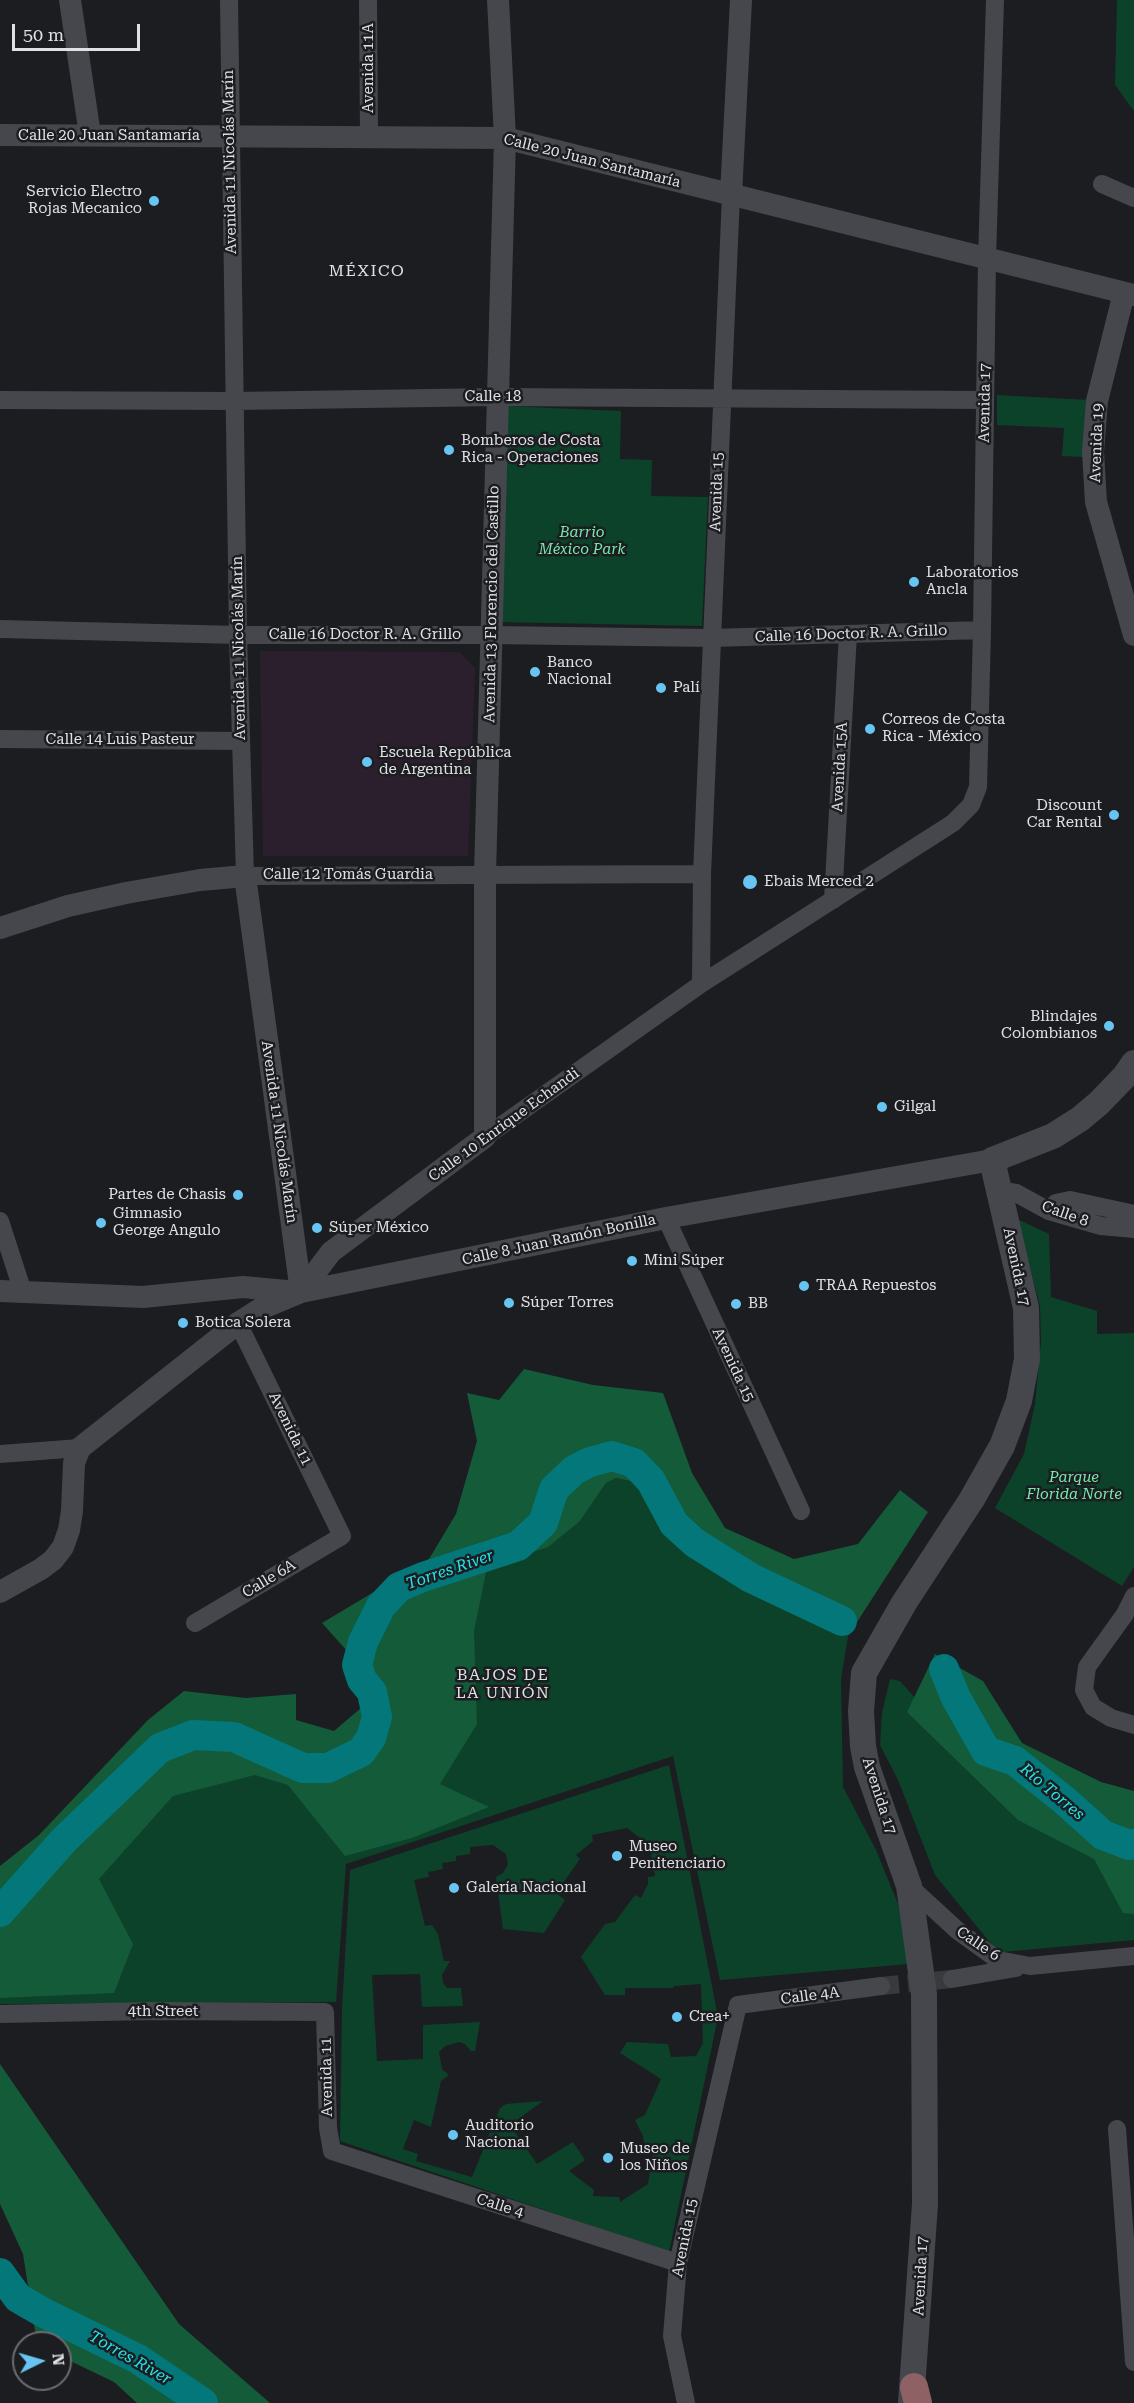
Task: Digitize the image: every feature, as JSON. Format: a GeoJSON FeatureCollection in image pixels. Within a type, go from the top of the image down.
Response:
{"type":"FeatureCollection","features":[{"type":"Feature","properties":{"kind":"main road","name":"Calle 8 Juan Ramón Bonilla"},"geometry":{"type":"LineString","coordinates":[[992,1160],[1053,1136],[1080,1119],[1099,1103],[1134,1063]]}},
{"type":"Feature","properties":{"kind":"main road","name":"Avenida 17"},"geometry":{"type":"LineString","coordinates":[[914,2398],[925,2204],[924,1994],[909,1886],[867,1767],[861,1711],[864,1673],[904,1603],[972,1498],[1002,1446],[1019,1401],[1027,1359],[1026,1308],[992,1160]]}},
{"type":"Feature","properties":{"kind":"street"},"geometry":{"type":"LineString","coordinates":[[70,0],[90,135]]}},
{"type":"Feature","properties":{"kind":"street","name":"Avenida 11 Nicolás Marín"},"geometry":{"type":"LineString","coordinates":[[229,0],[238,635],[245,876],[301,1292]]}},
{"type":"Feature","properties":{"kind":"street","name":"Avenida 11A"},"geometry":{"type":"LineString","coordinates":[[368,0],[369,136]]}},
{"type":"Feature","properties":{"kind":"street","name":"Avenida 13 Florencio del Castillo"},"geometry":{"type":"LineString","coordinates":[[485,1137],[485,874],[506,138],[498,0]]}},
{"type":"Feature","properties":{"kind":"street","name":"Avenida 15"},"geometry":{"type":"LineString","coordinates":[[700,984],[702,874],[721,397],[741,0]]}},
{"type":"Feature","properties":{"kind":"street","name":"Avenida 17"},"geometry":{"type":"LineString","coordinates":[[971,805],[978,787],[987,259],[995,0]]}},
{"type":"Feature","properties":{"kind":"street","name":"Calle 20 Juan Santamaría"},"geometry":{"type":"LineString","coordinates":[[0,135],[506,138],[1129,294]]}},
{"type":"Feature","properties":{"kind":"street"},"geometry":{"type":"LineString","coordinates":[[1102,184],[1134,198]]}},
{"type":"Feature","properties":{"kind":"street","name":"Avenida 19"},"geometry":{"type":"LineString","coordinates":[[1129,294],[1096,401],[1093,452],[1096,502],[1134,635]]}},
{"type":"Feature","properties":{"kind":"street","name":"Calle 18"},"geometry":{"type":"LineString","coordinates":[[0,400],[234,401],[498,397],[985,400]]}},
{"type":"Feature","properties":{"kind":"street"},"geometry":{"type":"LineString","coordinates":[[1111,558],[1126,570],[1134,573]]}},
{"type":"Feature","properties":{"kind":"street","name":"Calle 16 Doctor R. A. Grillo"},"geometry":{"type":"LineString","coordinates":[[0,629],[238,635],[491,635],[712,639],[982,630]]}},
{"type":"Feature","properties":{"kind":"street","name":"Avenida 15A"},"geometry":{"type":"LineString","coordinates":[[833,900],[848,634]]}},
{"type":"Feature","properties":{"kind":"street","name":"Calle 14 Luis Pasteur"},"geometry":{"type":"LineString","coordinates":[[0,739],[241,741]]}},
{"type":"Feature","properties":{"kind":"street","name":"Calle 10 Enrique Echandi"},"geometry":{"type":"LineString","coordinates":[[301,1292],[331,1252],[485,1137],[700,984],[953,823],[971,805]]}},
{"type":"Feature","properties":{"kind":"street","name":"Calle 12 Tomás Guardia"},"geometry":{"type":"LineString","coordinates":[[0,928],[68,906],[126,893],[200,880],[245,876],[702,874]]}},
{"type":"Feature","properties":{"kind":"street","name":"Calle 8 Juan Ramón Bonilla"},"geometry":{"type":"LineString","coordinates":[[80,1448],[238,1323],[260,1309],[301,1292],[666,1218],[992,1160]]}},
{"type":"Feature","properties":{"kind":"street","name":"Calle 8"},"geometry":{"type":"LineString","coordinates":[[998,1190],[1016,1193],[1049,1211],[1101,1226],[1134,1228]]}},
{"type":"Feature","properties":{"kind":"street"},"geometry":{"type":"LineString","coordinates":[[1049,1211],[1056,1203],[1070,1200],[1134,1215]]}},
{"type":"Feature","properties":{"kind":"street","name":"Avenida 15"},"geometry":{"type":"LineString","coordinates":[[666,1218],[801,1511]]}},
{"type":"Feature","properties":{"kind":"street"},"geometry":{"type":"LineString","coordinates":[[0,1221],[23,1292]]}},
{"type":"Feature","properties":{"kind":"street"},"geometry":{"type":"LineString","coordinates":[[0,1291],[143,1297],[243,1287],[301,1292]]}},
{"type":"Feature","properties":{"kind":"street","name":"Avenida 11"},"geometry":{"type":"LineString","coordinates":[[238,1323],[342,1536]]}},
{"type":"Feature","properties":{"kind":"street"},"geometry":{"type":"LineString","coordinates":[[0,1454],[80,1448],[74,1463],[72,1511],[63,1547],[53,1560],[41,1569],[0,1592]]}},
{"type":"Feature","properties":{"kind":"street","name":"Calle 6A"},"geometry":{"type":"LineString","coordinates":[[195,1623],[342,1536]]}},
{"type":"Feature","properties":{"kind":"street"},"geometry":{"type":"LineString","coordinates":[[1134,1596],[1125,1614],[1087,1667],[1084,1690],[1093,1707],[1111,1718],[1134,1725]]}},
{"type":"Feature","properties":{"kind":"street","name":"Calle 6"},"geometry":{"type":"LineString","coordinates":[[909,1886],[958,1931],[998,1960],[1030,1966],[1133,1956]]}},
{"type":"Feature","properties":{"kind":"street"},"geometry":{"type":"LineString","coordinates":[[952,1979],[1030,1966]]}},
{"type":"Feature","properties":{"kind":"street","name":"Calle 4A"},"geometry":{"type":"LineString","coordinates":[[738,2005],[881,1986]]}},
{"type":"Feature","properties":{"kind":"street","name":"Avenida 15"},"geometry":{"type":"LineString","coordinates":[[686,2403],[672,2336],[678,2263],[738,2005]]}},
{"type":"Feature","properties":{"kind":"street","name":"4th Street"},"geometry":{"type":"LineString","coordinates":[[0,2014],[151,2011],[325,2012]]}},
{"type":"Feature","properties":{"kind":"street","name":"Avenida 11"},"geometry":{"type":"LineString","coordinates":[[325,2012],[329,2142]]}},
{"type":"Feature","properties":{"kind":"street"},"geometry":{"type":"LineString","coordinates":[[1117,2129],[1134,2362]]}},
{"type":"Feature","properties":{"kind":"street","name":"Calle 4"},"geometry":{"type":"LineString","coordinates":[[329,2142],[332,2151],[340,2155],[678,2263]]}},
{"type":"Feature","properties":{"kind":"shaded area","name":"Escuela República de Argentina"},"geometry":{"type":"Polygon","coordinates":[[[260,651],[459,652],[475,668],[468,856],[263,856],[260,651]]]}},
{"type":"Feature","properties":{"kind":"green space"},"geometry":{"type":"Polygon","coordinates":[[[1117,0],[1134,0],[1134,111],[1115,85],[1117,0]]]}},
{"type":"Feature","properties":{"kind":"green space"},"geometry":{"type":"Polygon","coordinates":[[[997,395],[1088,400],[1083,457],[1062,456],[1064,428],[997,425],[997,395]]]}},
{"type":"Feature","properties":{"kind":"green space","name":"Barrio México Park"},"geometry":{"type":"Polygon","coordinates":[[[505,406],[621,411],[620,459],[652,460],[651,496],[708,497],[702,626],[496,622],[505,406]]]}},
{"type":"Feature","properties":{"kind":"green space","name":"Parque Florida Norte"},"geometry":{"type":"Polygon","coordinates":[[[1017,1219],[1049,1234],[1051,1297],[1097,1311],[1097,1334],[1134,1333],[1134,1567],[1122,1586],[995,1508],[1024,1454],[1035,1404],[1041,1342],[1040,1306],[1017,1219]]]}},
{"type":"Feature","properties":{"kind":"green space"},"geometry":{"type":"Polygon","coordinates":[[[524,1369],[593,1385],[663,1393],[692,1473],[725,1528],[794,1559],[858,1544],[900,1490],[928,1512],[848,1636],[746,1588],[677,1547],[656,1512],[645,1484],[616,1478],[606,1483],[580,1521],[548,1547],[487,1567],[474,1631],[477,1724],[440,1784],[489,1807],[412,1838],[345,1856],[288,1785],[255,1775],[173,1796],[99,1879],[133,1944],[114,1993],[0,1998],[0,1866],[39,1835],[148,1720],[184,1691],[246,1698],[296,1694],[296,1720],[334,1731],[368,1702],[374,1681],[322,1623],[429,1559],[456,1514],[477,1441],[467,1393],[499,1400],[524,1369]]]}},
{"type":"Feature","properties":{"kind":"green space"},"geometry":{"type":"Polygon","coordinates":[[[616,1478],[645,1484],[656,1512],[746,1588],[848,1636],[841,1680],[843,1787],[876,1850],[898,1904],[909,1964],[720,1980],[673,1756],[346,1864],[336,2002],[0,2004],[0,1930],[163,1756],[354,1776],[407,1594],[580,1521],[606,1483],[616,1478]]]}},
{"type":"Feature","properties":{"kind":"green space"},"geometry":{"type":"Polygon","coordinates":[[[935,1654],[983,1681],[1022,1743],[1101,1782],[1134,1791],[1134,1914],[1123,1913],[1094,1859],[1018,1820],[907,1712],[935,1654]]]}},
{"type":"Feature","properties":{"kind":"green space"},"geometry":{"type":"Polygon","coordinates":[[[890,1679],[900,1681],[981,1772],[1134,1884],[1134,1940],[1003,1952],[992,1945],[935,1875],[898,1780],[880,1745],[882,1713],[890,1679]]]}},
{"type":"Feature","properties":{"kind":"green space"},"geometry":{"type":"Polygon","coordinates":[[[669,1765],[718,2017],[669,2252],[340,2141],[342,2009],[350,1870],[669,1765]],[[627,1828],[592,1835],[593,1841],[576,1855],[580,1859],[556,1893],[565,1900],[544,1933],[503,1929],[496,1877],[503,1873],[508,1864],[506,1854],[493,1845],[470,1847],[470,1854],[456,1856],[456,1861],[442,1863],[443,1869],[428,1872],[429,1877],[414,1880],[425,1926],[432,1925],[438,1934],[444,1961],[450,1961],[442,1975],[443,1983],[447,1988],[461,1988],[463,2006],[422,2007],[420,1974],[372,1975],[377,2061],[423,2059],[423,2025],[480,2022],[475,2051],[471,2051],[465,2044],[459,2042],[445,2046],[439,2052],[442,2069],[449,2075],[441,2081],[431,2127],[414,2120],[403,2149],[418,2154],[416,2161],[472,2177],[500,2108],[506,2104],[543,2101],[510,2125],[537,2164],[573,2142],[585,2160],[569,2171],[594,2190],[593,2196],[619,2197],[620,2202],[648,2184],[653,2153],[646,2152],[643,2136],[635,2120],[645,2115],[661,2079],[620,2053],[627,2042],[668,2044],[671,2057],[696,2056],[703,2043],[701,1984],[674,1986],[673,1988],[625,1988],[625,1995],[605,1995],[581,1957],[605,1924],[615,1922],[635,1895],[641,1898],[648,1884],[648,1877],[655,1876],[650,1846],[627,1828]]]}},
{"type":"Feature","properties":{"kind":"green space"},"geometry":{"type":"Polygon","coordinates":[[[0,2064],[179,2324],[270,2403],[137,2403],[114,2382],[72,2362],[72,2331],[35,2331],[23,2254],[0,2204],[0,2064]]]}},
{"type":"Feature","properties":{"kind":"waterway","name":"Torres River"},"geometry":{"type":"LineString","coordinates":[[0,1912],[64,1840],[160,1748],[193,1735],[234,1737],[303,1768],[328,1768],[361,1752],[371,1738],[377,1717],[372,1692],[362,1680],[357,1665],[363,1642],[381,1606],[399,1587],[518,1546],[543,1523],[554,1489],[574,1470],[590,1462],[612,1456],[634,1463],[651,1481],[674,1524],[695,1543],[751,1578],[842,1621]]}},
{"type":"Feature","properties":{"kind":"waterway","name":"Río Torres"},"geometry":{"type":"LineString","coordinates":[[944,1669],[956,1698],[986,1751],[1015,1761],[1103,1835],[1129,1845],[1134,1844]]}},
{"type":"Feature","properties":{"kind":"waterway"},"geometry":{"type":"LineString","coordinates":[[1129,1845],[1134,1856]]}},
{"type":"Feature","properties":{"kind":"waterway","name":"Torres River"},"geometry":{"type":"LineString","coordinates":[[0,2273],[18,2298],[138,2359],[203,2403]]}},
{"type":"Feature","properties":{"kind":"tunnel"},"geometry":{"type":"LineString","coordinates":[[881,1986],[952,1979]]}},
{"type":"Feature","properties":{"kind":"place","name":"Servicio Electro Rojas Mecanico"},"geometry":{"type":"Point","coordinates":[154,201]}},
{"type":"Feature","properties":{"kind":"place","name":"Bomberos de Costa Rica - Operaciones"},"geometry":{"type":"Point","coordinates":[449,450]}},
{"type":"Feature","properties":{"kind":"place","name":"Laboratorios Ancla"},"geometry":{"type":"Point","coordinates":[914,582]}},
{"type":"Feature","properties":{"kind":"place","name":"Banco Nacional"},"geometry":{"type":"Point","coordinates":[535,672]}},
{"type":"Feature","properties":{"kind":"place","name":"Palí"},"geometry":{"type":"Point","coordinates":[661,688]}},
{"type":"Feature","properties":{"kind":"place","name":"Correos de Costa Rica - México"},"geometry":{"type":"Point","coordinates":[870,729]}},
{"type":"Feature","properties":{"kind":"place","name":"Escuela República de Argentina"},"geometry":{"type":"Point","coordinates":[367,762]}},
{"type":"Feature","properties":{"kind":"place","name":"Discount Car Rental"},"geometry":{"type":"Point","coordinates":[1114,815]}},
{"type":"Feature","properties":{"kind":"place","name":"Ebais Merced 2"},"geometry":{"type":"Point","coordinates":[750,882]}},
{"type":"Feature","properties":{"kind":"place","name":"Blindajes Colombianos"},"geometry":{"type":"Point","coordinates":[1109,1026]}},
{"type":"Feature","properties":{"kind":"place","name":"Gilgal"},"geometry":{"type":"Point","coordinates":[882,1107]}},
{"type":"Feature","properties":{"kind":"place","name":"Partes de Chasis"},"geometry":{"type":"Point","coordinates":[238,1195]}},
{"type":"Feature","properties":{"kind":"place","name":"Gimnasio George Angulo"},"geometry":{"type":"Point","coordinates":[101,1223]}},
{"type":"Feature","properties":{"kind":"place","name":"Súper México"},"geometry":{"type":"Point","coordinates":[317,1228]}},
{"type":"Feature","properties":{"kind":"place","name":"Mini Súper"},"geometry":{"type":"Point","coordinates":[632,1261]}},
{"type":"Feature","properties":{"kind":"place","name":"TRAA Repuestos"},"geometry":{"type":"Point","coordinates":[804,1286]}},
{"type":"Feature","properties":{"kind":"place","name":"Súper Torres"},"geometry":{"type":"Point","coordinates":[509,1303]}},
{"type":"Feature","properties":{"kind":"place","name":"BB"},"geometry":{"type":"Point","coordinates":[736,1304]}},
{"type":"Feature","properties":{"kind":"place","name":"Botica Solera"},"geometry":{"type":"Point","coordinates":[183,1323]}},
{"type":"Feature","properties":{"kind":"place","name":"Museo Penitenciario"},"geometry":{"type":"Point","coordinates":[617,1856]}},
{"type":"Feature","properties":{"kind":"place","name":"Galería Nacional"},"geometry":{"type":"Point","coordinates":[454,1888]}},
{"type":"Feature","properties":{"kind":"place","name":"Crea+"},"geometry":{"type":"Point","coordinates":[677,2017]}},
{"type":"Feature","properties":{"kind":"place","name":"Auditorio Nacional"},"geometry":{"type":"Point","coordinates":[453,2135]}},
{"type":"Feature","properties":{"kind":"place","name":"Museo de los Niños"},"geometry":{"type":"Point","coordinates":[608,2158]}},
{"type":"Feature","properties":{"kind":"district","name":"MÉXICO"},"geometry":{"type":"Point","coordinates":[367,271]}},
{"type":"Feature","properties":{"kind":"district","name":"BAJOS DE LA UNIÓN"},"geometry":{"type":"Point","coordinates":[503,1684]}}]}
